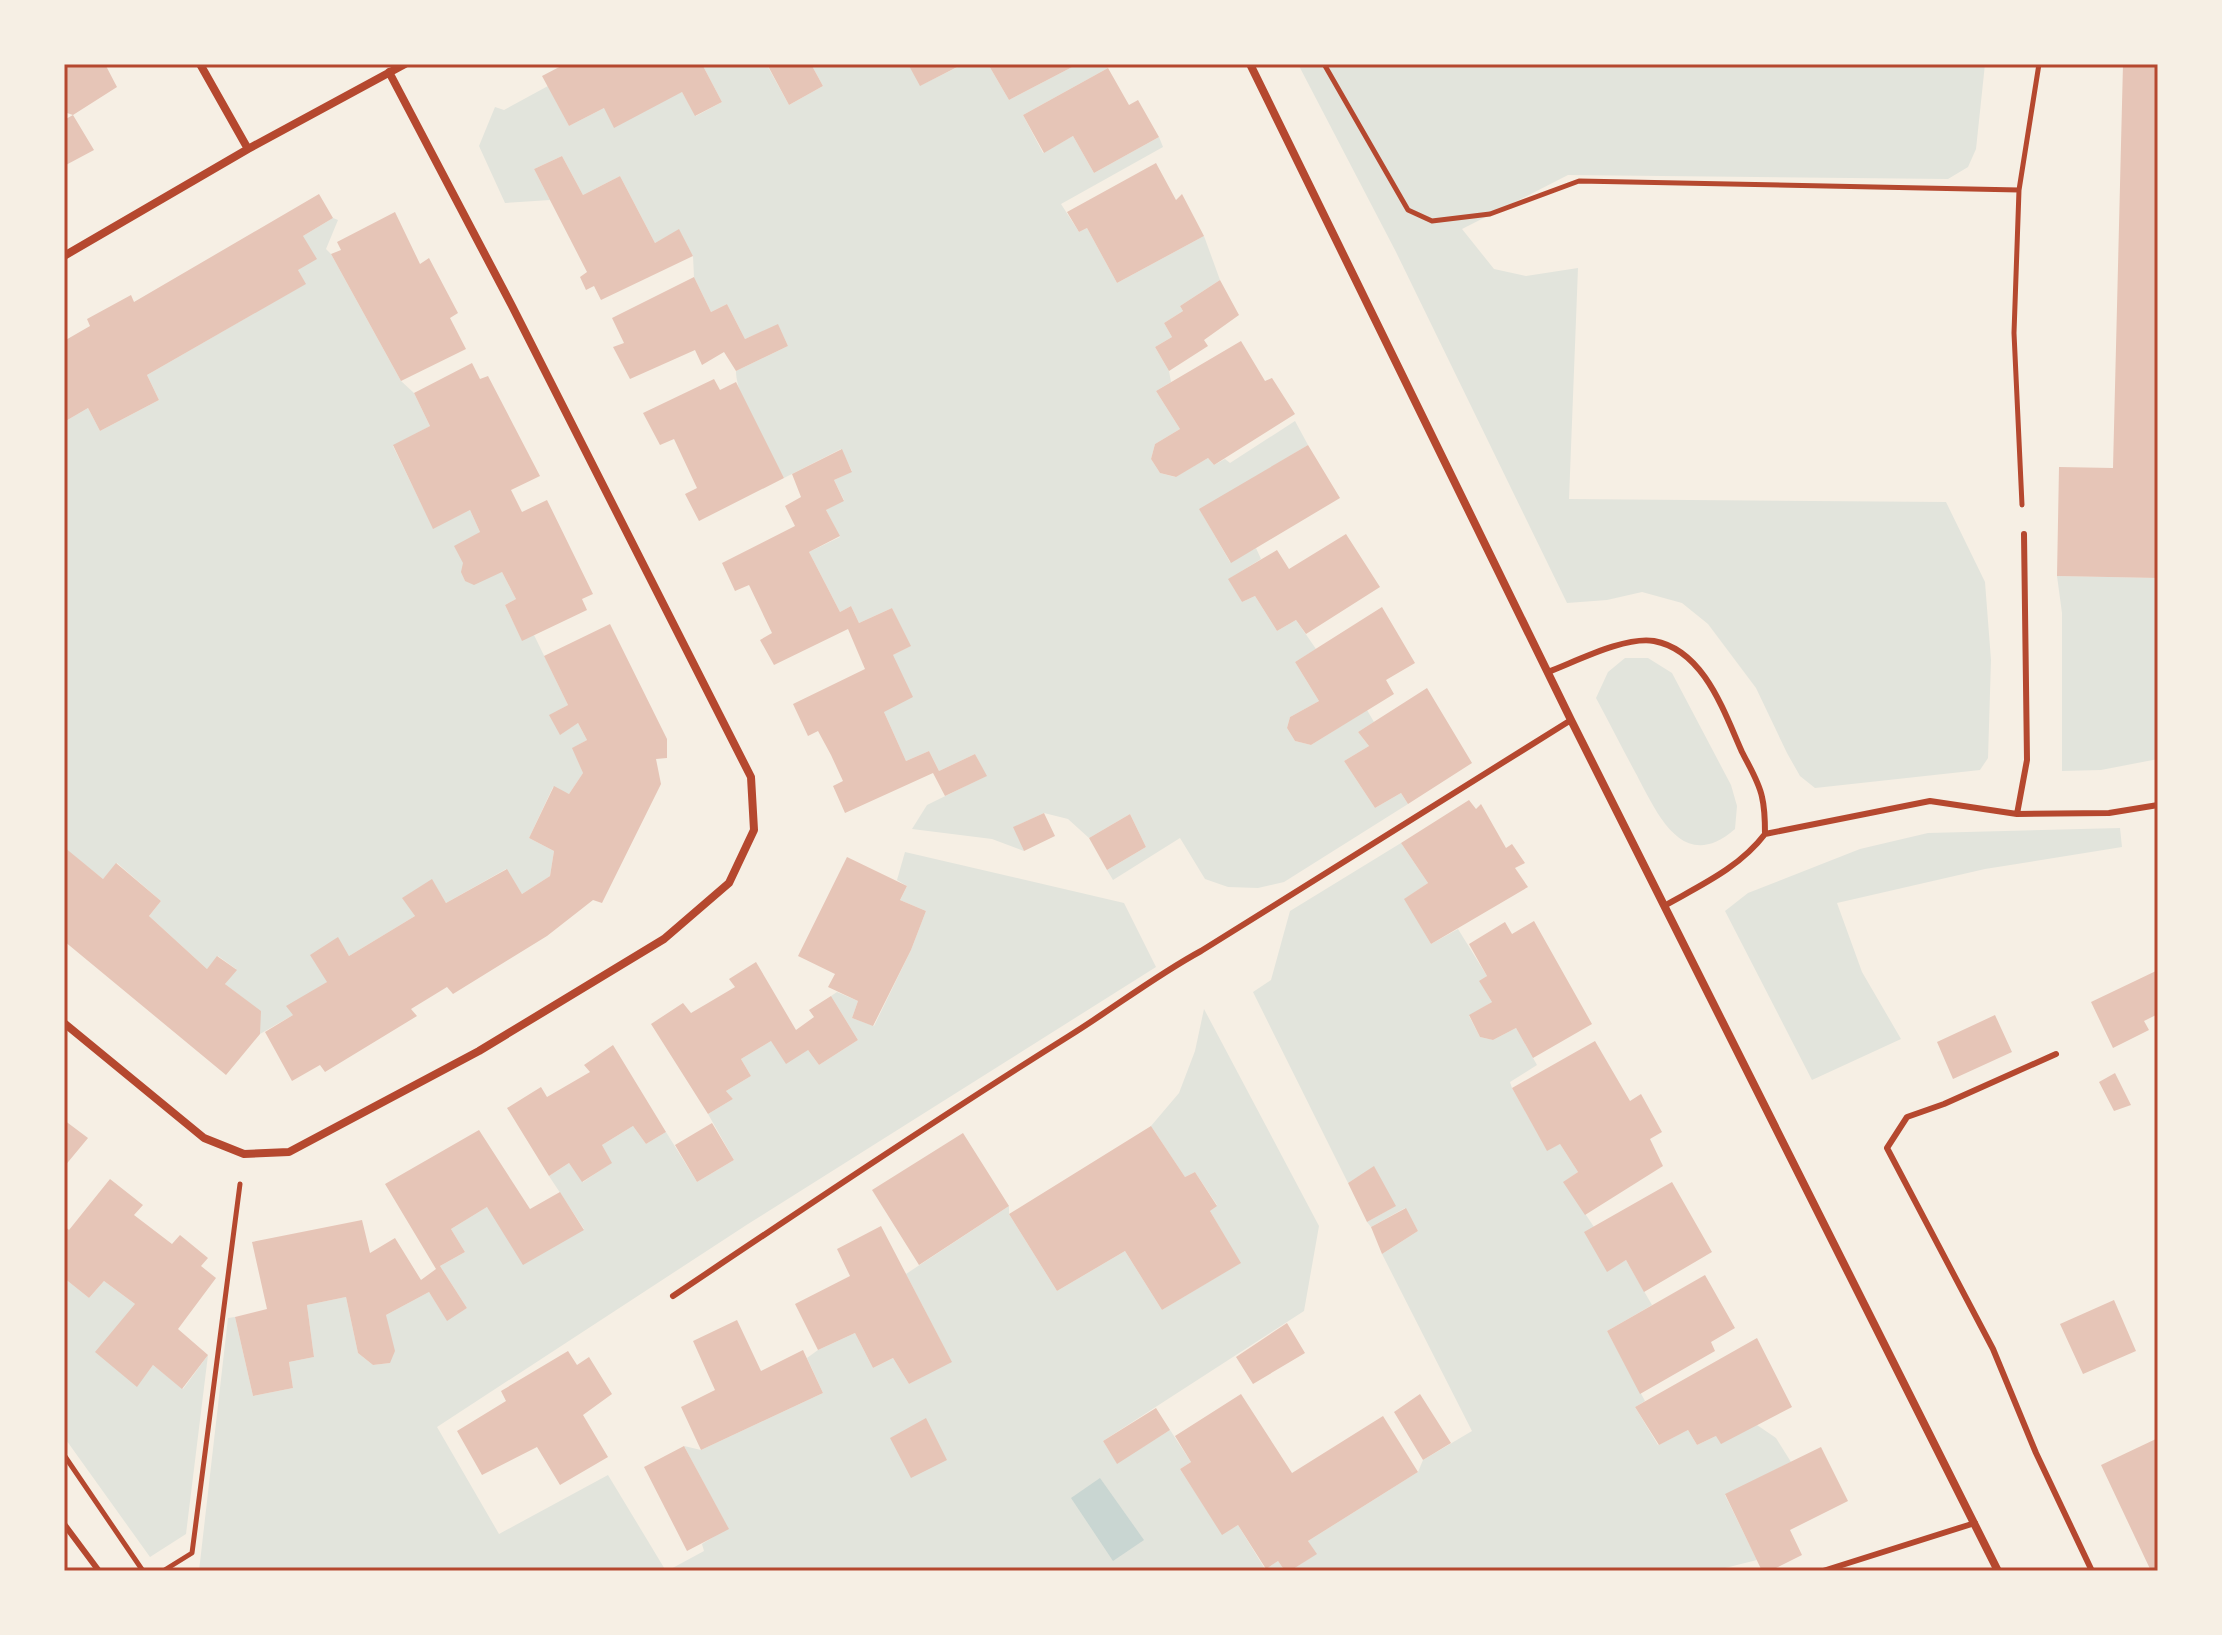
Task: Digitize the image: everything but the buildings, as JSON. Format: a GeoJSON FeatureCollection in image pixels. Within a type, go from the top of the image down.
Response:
{"type":"FeatureCollection","features":[{"type":"Feature","properties":{"kind":"street"},"geometry":{"type":"LineString","coordinates":[[200,64],[248,149]]}},
{"type":"Feature","properties":{"kind":"street"},"geometry":{"type":"LineString","coordinates":[[64,256],[248,149],[405,64]]}},
{"type":"Feature","properties":{"kind":"street"},"geometry":{"type":"LineString","coordinates":[[1250,64],[1571,720],[1998,1571]]}},
{"type":"Feature","properties":{"kind":"street"},"geometry":{"type":"LineString","coordinates":[[64,1023],[204,1138],[244,1154],[289,1152],[479,1051],[664,939],[729,883],[754,830],[751,777],[389,72]]}},
{"type":"Feature","properties":{"kind":"lane"},"geometry":{"type":"LineString","coordinates":[[2017,814],[2027,760],[2024,534]]}},
{"type":"Feature","properties":{"kind":"lane"},"geometry":{"type":"LineString","coordinates":[[1548,672],[1639,641],[1654,641],[1673,649],[1693,664],[1714,688],[1762,795],[1765,834],[1755,848],[1732,868],[1664,906]]}},
{"type":"Feature","properties":{"kind":"lane"},"geometry":{"type":"LineString","coordinates":[[673,1296],[922,1128],[1109,1010],[1156,976],[1571,720]]}},
{"type":"Feature","properties":{"kind":"lane"},"geometry":{"type":"LineString","coordinates":[[1765,834],[1930,801],[2017,814],[2109,813],[2158,805]]}},
{"type":"Feature","properties":{"kind":"lane"},"geometry":{"type":"LineString","coordinates":[[2056,1054],[1944,1104],[1907,1117],[1887,1148],[1993,1349],[2036,1453],[2092,1571]]}},
{"type":"Feature","properties":{"kind":"lane"},"geometry":{"type":"LineString","coordinates":[[1823,1571],[1975,1523]]}},
{"type":"Feature","properties":{"kind":"lane"},"geometry":{"type":"LineString","coordinates":[[64,1524],[99,1571]]}},
{"type":"Feature","properties":{"kind":"path"},"geometry":{"type":"LineString","coordinates":[[1324,64],[1408,210],[1432,221],[1490,214],[1579,181],[2019,190]]}},
{"type":"Feature","properties":{"kind":"path"},"geometry":{"type":"LineString","coordinates":[[2024,534],[2014,333],[2019,190],[2039,64]]}},
{"type":"Feature","properties":{"kind":"path"},"geometry":{"type":"LineString","coordinates":[[163,1571],[192,1553],[241,1181]]}},
{"type":"Feature","properties":{"kind":"path"},"geometry":{"type":"LineString","coordinates":[[65,1457],[143,1571]]}},
{"type":"Feature","properties":{"kind":"shaded area"},"geometry":{"type":"Polygon","coordinates":[[[702,64],[772,64],[768,67],[789,105],[823,86],[811,64],[908,64],[921,85],[962,65],[988,64],[1009,100],[1078,64],[1105,64],[1108,68],[1023,115],[1043,153],[1073,136],[1094,173],[1159,137],[1163,147],[1061,204],[1079,232],[1087,228],[1117,283],[1204,236],[1220,280],[1180,306],[1183,311],[1164,323],[1172,337],[1155,347],[1169,371],[1171,382],[1156,391],[1180,429],[1155,444],[1151,459],[1160,473],[1175,477],[1208,458],[1214,465],[1225,459],[1230,463],[1295,421],[1308,445],[1200,510],[1230,562],[1256,548],[1261,559],[1229,579],[1242,602],[1255,596],[1277,631],[1296,620],[1316,649],[1295,662],[1319,701],[1290,717],[1287,728],[1295,741],[1311,745],[1367,710],[1374,722],[1358,732],[1369,746],[1344,761],[1375,808],[1401,793],[1408,804],[1284,882],[1258,888],[1228,887],[1205,879],[1180,838],[1113,880],[1107,870],[1146,847],[1130,814],[1089,838],[1068,819],[1044,813],[1014,827],[1024,851],[992,839],[912,829],[927,805],[986,776],[975,754],[939,771],[929,751],[906,761],[884,712],[893,655],[910,646],[892,608],[859,623],[851,606],[840,612],[809,552],[840,537],[826,510],[844,500],[834,480],[852,471],[841,449],[784,478],[755,425],[737,383],[736,371],[788,346],[778,325],[745,339],[727,304],[711,312],[694,277],[693,256],[679,230],[655,243],[620,176],[583,195],[562,156],[534,169],[550,200],[505,203],[479,146],[495,107],[504,110],[548,86],[569,126],[604,108],[682,92],[696,116],[722,102],[702,64]]]}},
{"type":"Feature","properties":{"kind":"shaded area"},"geometry":{"type":"Polygon","coordinates":[[[1298,64],[1985,64],[1976,149],[1968,167],[1948,179],[1568,175],[1462,229],[1494,269],[1526,276],[1578,268],[1569,499],[1946,502],[1985,582],[1991,660],[1988,758],[1980,770],[1815,788],[1800,776],[1756,688],[1708,624],[1682,603],[1642,592],[1607,600],[1567,603],[1396,252],[1298,64]]]}},
{"type":"Feature","properties":{"kind":"shaded area"},"geometry":{"type":"Polygon","coordinates":[[[333,218],[338,220],[326,249],[401,381],[414,393],[430,426],[393,446],[433,528],[470,510],[480,532],[464,562],[465,581],[502,572],[516,599],[505,605],[522,640],[534,635],[568,705],[550,715],[560,734],[578,723],[587,740],[573,748],[583,773],[569,794],[553,787],[529,838],[554,851],[550,876],[522,894],[506,869],[446,903],[432,880],[403,898],[415,916],[349,956],[338,938],[327,982],[293,1015],[260,1034],[260,1011],[225,984],[236,969],[218,956],[207,969],[149,916],[161,901],[117,863],[103,879],[64,848],[64,422],[88,408],[100,431],[159,400],[147,375],[305,284],[298,270],[303,236],[333,218]]]}},
{"type":"Feature","properties":{"kind":"shaded area"},"geometry":{"type":"Polygon","coordinates":[[[2057,576],[2158,578],[2158,759],[2101,770],[2062,771],[2062,613],[2057,576]]]}},
{"type":"Feature","properties":{"kind":"shaded area"},"geometry":{"type":"Polygon","coordinates":[[[1625,658],[1648,658],[1672,673],[1731,785],[1737,806],[1735,829],[1716,842],[1700,845],[1685,842],[1661,819],[1596,698],[1608,672],[1625,658]]]}},
{"type":"Feature","properties":{"kind":"shaded area"},"geometry":{"type":"Polygon","coordinates":[[[2120,828],[2122,847],[1985,869],[1837,903],[1862,972],[1901,1039],[1812,1080],[1725,911],[1748,893],[1860,849],[1928,833],[2120,828]]]}},
{"type":"Feature","properties":{"kind":"shaded area"},"geometry":{"type":"Polygon","coordinates":[[[1401,843],[1428,883],[1405,899],[1431,944],[1458,929],[1487,976],[1480,982],[1492,1002],[1469,1016],[1480,1037],[1493,1040],[1516,1028],[1537,1065],[1510,1082],[1512,1088],[1547,1150],[1560,1144],[1578,1172],[1564,1182],[1594,1227],[1607,1271],[1626,1260],[1652,1305],[1607,1331],[1645,1401],[1635,1407],[1658,1445],[1688,1430],[1697,1445],[1716,1436],[1757,1425],[1776,1438],[1791,1462],[1725,1495],[1757,1560],[1713,1571],[1290,1571],[1316,1554],[1308,1541],[1418,1472],[1423,1460],[1472,1431],[1382,1254],[1418,1231],[1405,1208],[1371,1227],[1367,1222],[1395,1206],[1374,1167],[1348,1183],[1253,992],[1271,980],[1290,911],[1401,843]]]}},
{"type":"Feature","properties":{"kind":"shaded area"},"geometry":{"type":"Polygon","coordinates":[[[905,852],[1124,903],[1156,967],[748,1224],[437,1427],[499,1534],[608,1475],[666,1571],[199,1571],[228,1318],[235,1317],[253,1396],[293,1388],[289,1362],[314,1357],[307,1305],[346,1297],[358,1353],[373,1365],[390,1363],[386,1315],[429,1292],[447,1320],[467,1308],[440,1266],[465,1252],[451,1229],[487,1207],[566,1239],[584,1229],[549,1176],[569,1163],[583,1182],[611,1163],[602,1145],[633,1126],[646,1144],[666,1132],[697,1182],[734,1160],[708,1114],[733,1099],[726,1091],[751,1076],[741,1059],[771,1041],[808,1050],[819,1065],[858,1040],[831,996],[837,992],[858,1001],[852,1018],[874,1026],[911,950],[926,911],[900,900],[907,886],[897,880],[905,852]]]}},
{"type":"Feature","properties":{"kind":"shaded area"},"geometry":{"type":"Polygon","coordinates":[[[1204,1009],[1319,1226],[1304,1311],[1103,1441],[1117,1463],[1170,1430],[1191,1462],[1180,1469],[1222,1534],[1238,1525],[1265,1569],[1278,1561],[1285,1571],[667,1571],[704,1551],[702,1544],[728,1528],[684,1446],[701,1450],[823,1393],[807,1358],[855,1333],[873,1368],[893,1358],[909,1384],[951,1361],[906,1274],[1009,1206],[1009,1214],[1057,1291],[1125,1251],[1162,1310],[1240,1263],[1210,1211],[1217,1205],[1195,1172],[1185,1177],[1151,1126],[1179,1093],[1195,1051],[1204,1009]]]}},
{"type":"Feature","properties":{"kind":"shaded area"},"geometry":{"type":"Polygon","coordinates":[[[64,1278],[89,1298],[104,1281],[135,1304],[137,1386],[153,1365],[183,1389],[208,1355],[186,1534],[150,1557],[64,1437],[64,1278]]]}},
{"type":"Feature","properties":{"kind":"shaded area"},"geometry":{"type":"Polygon","coordinates":[[[1100,1478],[1144,1540],[1113,1561],[1071,1498],[1100,1478]]]}}]}
